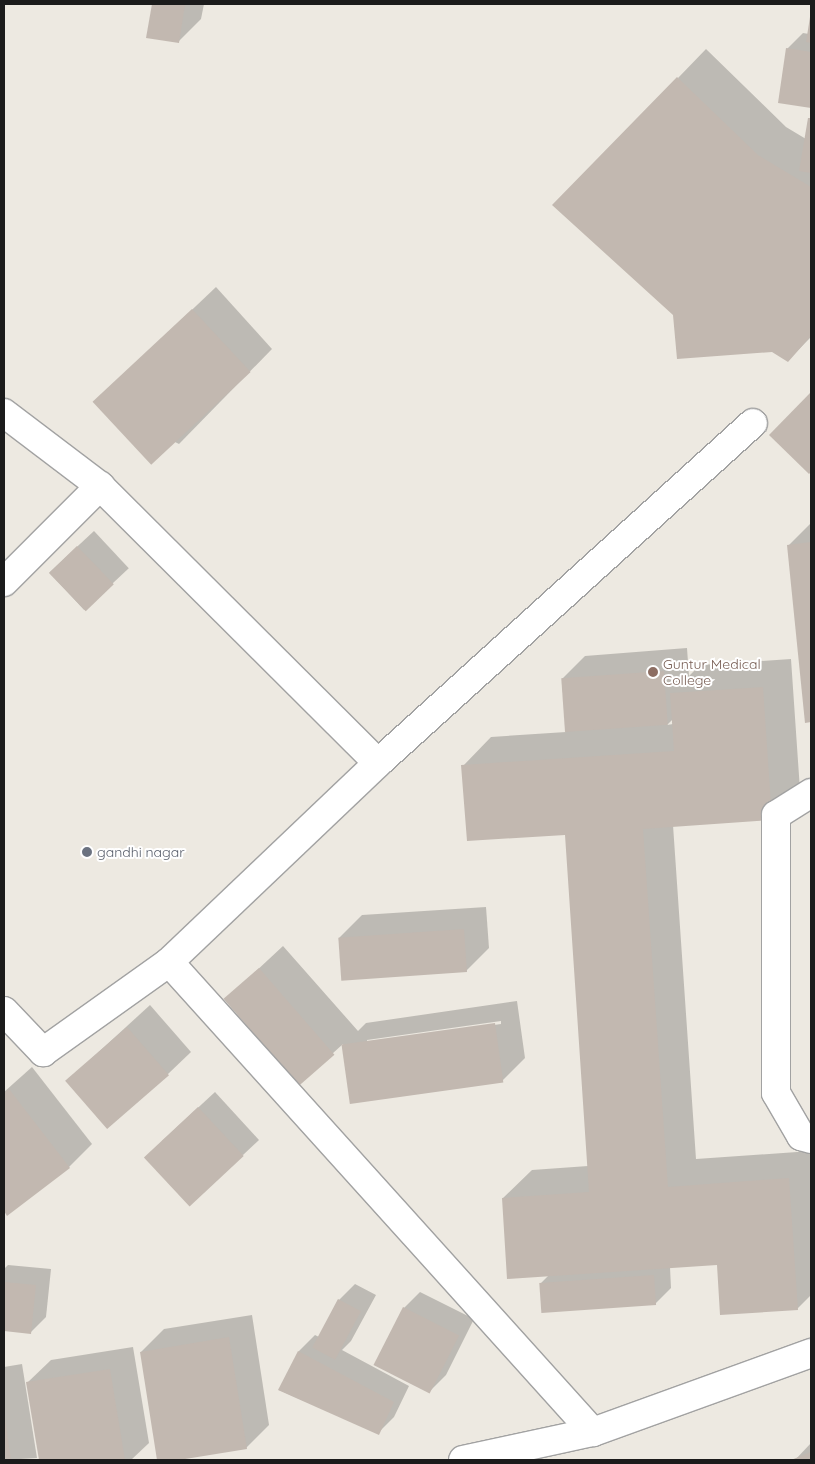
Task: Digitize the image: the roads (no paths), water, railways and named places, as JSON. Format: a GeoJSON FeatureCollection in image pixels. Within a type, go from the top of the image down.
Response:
{"type":"FeatureCollection","features":[{"type":"Feature","properties":{"kind":"street"},"geometry":{"type":"LineString","coordinates":[[4,413],[100,486],[378,762]]}},
{"type":"Feature","properties":{"kind":"street"},"geometry":{"type":"LineString","coordinates":[[4,1011],[43,1052],[169,962],[378,762],[753,423]]}},
{"type":"Feature","properties":{"kind":"street"},"geometry":{"type":"LineString","coordinates":[[4,582],[100,486]]}},
{"type":"Feature","properties":{"kind":"street"},"geometry":{"type":"LineString","coordinates":[[811,793],[776,815],[776,1093],[801,1136],[811,1139]]}},
{"type":"Feature","properties":{"kind":"street"},"geometry":{"type":"LineString","coordinates":[[169,962],[593,1432]]}},
{"type":"Feature","properties":{"kind":"street"},"geometry":{"type":"LineString","coordinates":[[463,1460],[593,1432],[811,1353]]}},
{"type":"Feature","properties":{"kind":"place","name":"Guntur Medical College"},"geometry":{"type":"Point","coordinates":[653,672]}},
{"type":"Feature","properties":{"kind":"place","name":"gandhi nagar"},"geometry":{"type":"Point","coordinates":[87,852]}}]}
